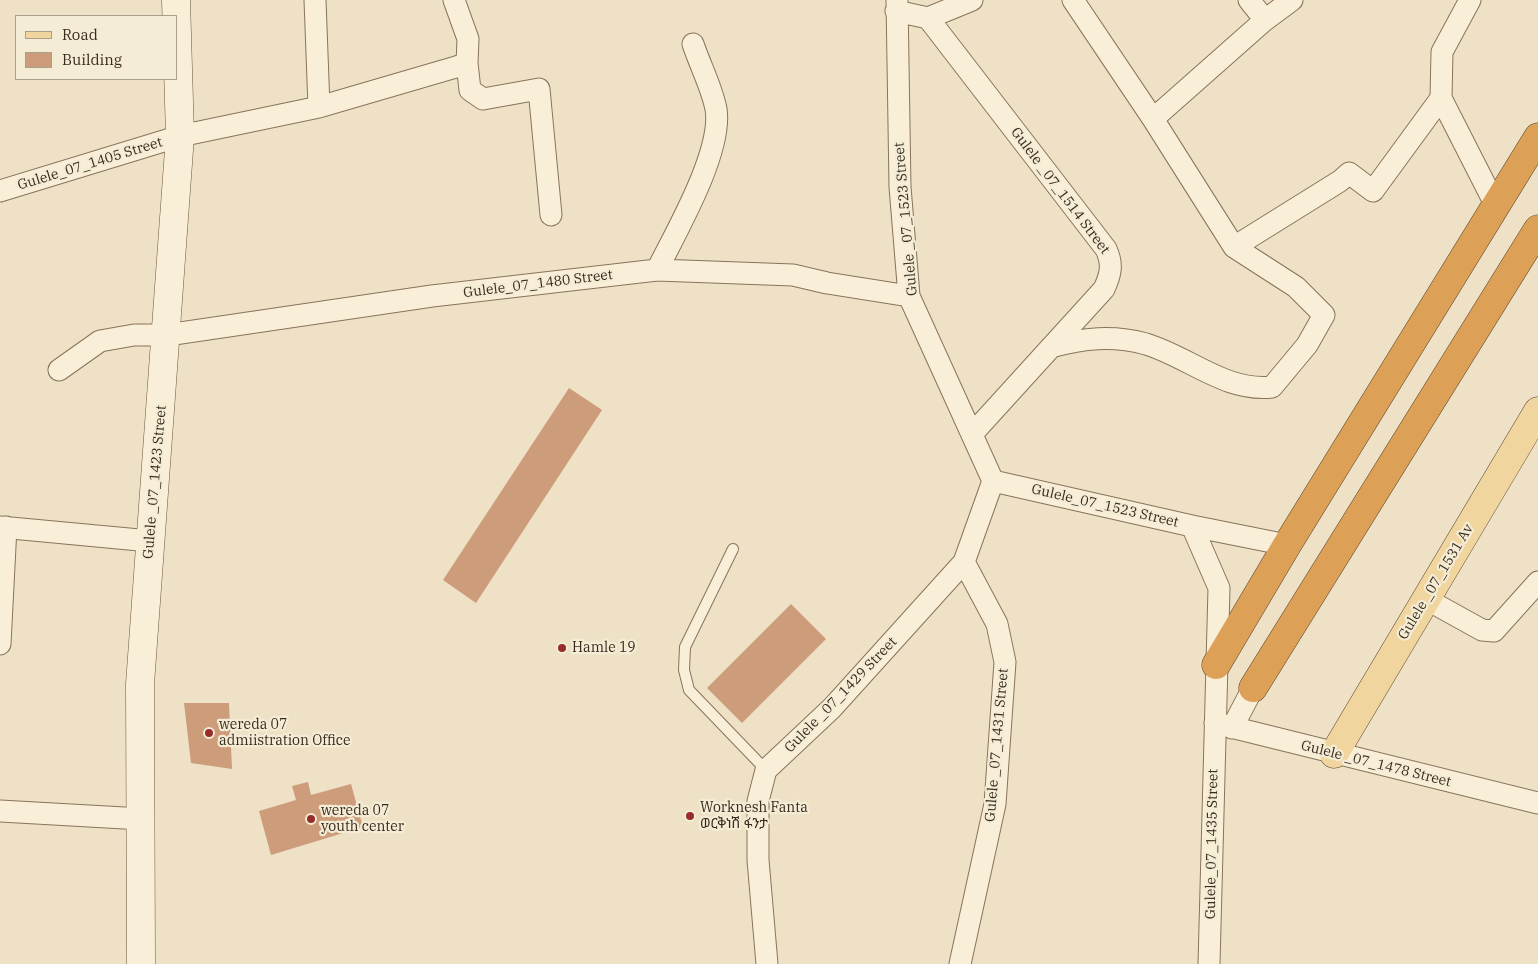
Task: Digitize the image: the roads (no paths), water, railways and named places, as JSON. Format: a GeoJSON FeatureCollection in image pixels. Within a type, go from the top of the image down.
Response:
{"type":"FeatureCollection","features":[{"type":"Feature","properties":{"kind":"highway"},"geometry":{"type":"LineString","coordinates":[[1216,666],[1287,545],[1538,137]]}},
{"type":"Feature","properties":{"kind":"highway"},"geometry":{"type":"LineString","coordinates":[[1253,688],[1538,230]]}},
{"type":"Feature","properties":{"kind":"main road","name":"Gulele _07_1423 Street"},"geometry":{"type":"LineString","coordinates":[[176,0],[176,15]]}},
{"type":"Feature","properties":{"kind":"main road","name":"Gulele _07_1423 Street"},"geometry":{"type":"LineString","coordinates":[[141,964],[142,819],[140,684],[180,136],[178,68]]}},
{"type":"Feature","properties":{"kind":"main road","name":"Gulele _07_1531 Av"},"geometry":{"type":"LineString","coordinates":[[1334,754],[1538,411]]}},
{"type":"Feature","properties":{"kind":"street"},"geometry":{"type":"LineString","coordinates":[[315,0],[319,107]]}},
{"type":"Feature","properties":{"kind":"street"},"geometry":{"type":"LineString","coordinates":[[454,0],[468,39],[467,63],[470,90],[483,99],[539,89],[551,215]]}},
{"type":"Feature","properties":{"kind":"street"},"geometry":{"type":"LineString","coordinates":[[896,5],[928,18],[972,0]]}},
{"type":"Feature","properties":{"kind":"street"},"geometry":{"type":"LineString","coordinates":[[1051,346],[1078,340],[1115,338],[1147,344],[1229,382],[1257,388],[1272,387],[1307,345],[1324,315],[1296,287],[1234,247],[1153,118],[1073,0]]}},
{"type":"Feature","properties":{"kind":"street"},"geometry":{"type":"LineString","coordinates":[[1249,0],[1265,20]]}},
{"type":"Feature","properties":{"kind":"street"},"geometry":{"type":"LineString","coordinates":[[1153,118],[1265,20],[1292,0]]}},
{"type":"Feature","properties":{"kind":"street"},"geometry":{"type":"LineString","coordinates":[[1470,0],[1442,52],[1441,98],[1496,206]]}},
{"type":"Feature","properties":{"kind":"street","name":"Gulele _07_1523 Street"},"geometry":{"type":"LineString","coordinates":[[896,5],[900,187],[909,296],[973,433],[993,481]]}},
{"type":"Feature","properties":{"kind":"street","name":"Gulele _07_1514 Street"},"geometry":{"type":"LineString","coordinates":[[928,18],[1106,249],[1110,258],[1111,271],[1104,289],[973,433]]}},
{"type":"Feature","properties":{"kind":"street"},"geometry":{"type":"LineString","coordinates":[[657,270],[684,216],[717,135],[716,109],[693,44]]}},
{"type":"Feature","properties":{"kind":"street","name":"Gulele_07_1405 Street"},"geometry":{"type":"LineString","coordinates":[[0,191],[180,136],[319,107],[467,63]]}},
{"type":"Feature","properties":{"kind":"street"},"geometry":{"type":"LineString","coordinates":[[1234,247],[1340,181],[1349,173],[1373,191],[1441,98]]}},
{"type":"Feature","properties":{"kind":"street","name":"Gulele_07_1480 Street"},"geometry":{"type":"LineString","coordinates":[[58,370],[100,341],[134,335],[167,334],[432,296],[657,270],[793,275],[828,283],[909,296]]}},
{"type":"Feature","properties":{"kind":"street"},"geometry":{"type":"LineString","coordinates":[[964,562],[993,481]]}},
{"type":"Feature","properties":{"kind":"street","name":"Gulele_07_1523 Street"},"geometry":{"type":"LineString","coordinates":[[993,481],[1192,526],[1219,588],[1216,666],[1224,726]]}},
{"type":"Feature","properties":{"kind":"street"},"geometry":{"type":"LineString","coordinates":[[1192,526],[1287,545]]}},
{"type":"Feature","properties":{"kind":"street"},"geometry":{"type":"LineString","coordinates":[[0,644],[3,527],[150,541]]}},
{"type":"Feature","properties":{"kind":"street","name":"Gulele _07_1429 Street"},"geometry":{"type":"LineString","coordinates":[[766,770],[832,708],[964,562]]}},
{"type":"Feature","properties":{"kind":"street","name":"Gulele _07_1431 Street"},"geometry":{"type":"LineString","coordinates":[[960,964],[996,804],[1004,662],[997,624],[964,562]]}},
{"type":"Feature","properties":{"kind":"street"},"geometry":{"type":"LineString","coordinates":[[1426,599],[1482,630],[1494,631],[1538,582]]}},
{"type":"Feature","properties":{"kind":"street"},"geometry":{"type":"LineString","coordinates":[[1224,726],[1253,688]]}},
{"type":"Feature","properties":{"kind":"street","name":"Gulele _07_1478 Street"},"geometry":{"type":"LineString","coordinates":[[1224,726],[1538,803]]}},
{"type":"Feature","properties":{"kind":"street","name":"Gulele_07_1435 Street"},"geometry":{"type":"LineString","coordinates":[[1210,964],[1224,726]]}},
{"type":"Feature","properties":{"kind":"street"},"geometry":{"type":"LineString","coordinates":[[766,770],[758,801],[758,860],[767,964]]}},
{"type":"Feature","properties":{"kind":"street"},"geometry":{"type":"LineString","coordinates":[[0,811],[142,819]]}},
{"type":"Feature","properties":{"kind":"lane"},"geometry":{"type":"LineString","coordinates":[[733,549],[685,647],[684,670],[689,690],[766,770]]}},
{"type":"Feature","properties":{"kind":"place","name":"Hamle 19"},"geometry":{"type":"Point","coordinates":[562,648]}},
{"type":"Feature","properties":{"kind":"place","name":"wereda 07 admiistration Office"},"geometry":{"type":"Point","coordinates":[209,733]}},
{"type":"Feature","properties":{"kind":"place","name":"Worknesh Fanta ወርቅነሽ ፋንታ"},"geometry":{"type":"Point","coordinates":[690,816]}},
{"type":"Feature","properties":{"kind":"place","name":"wereda 07 youth center"},"geometry":{"type":"Point","coordinates":[311,819]}}]}
